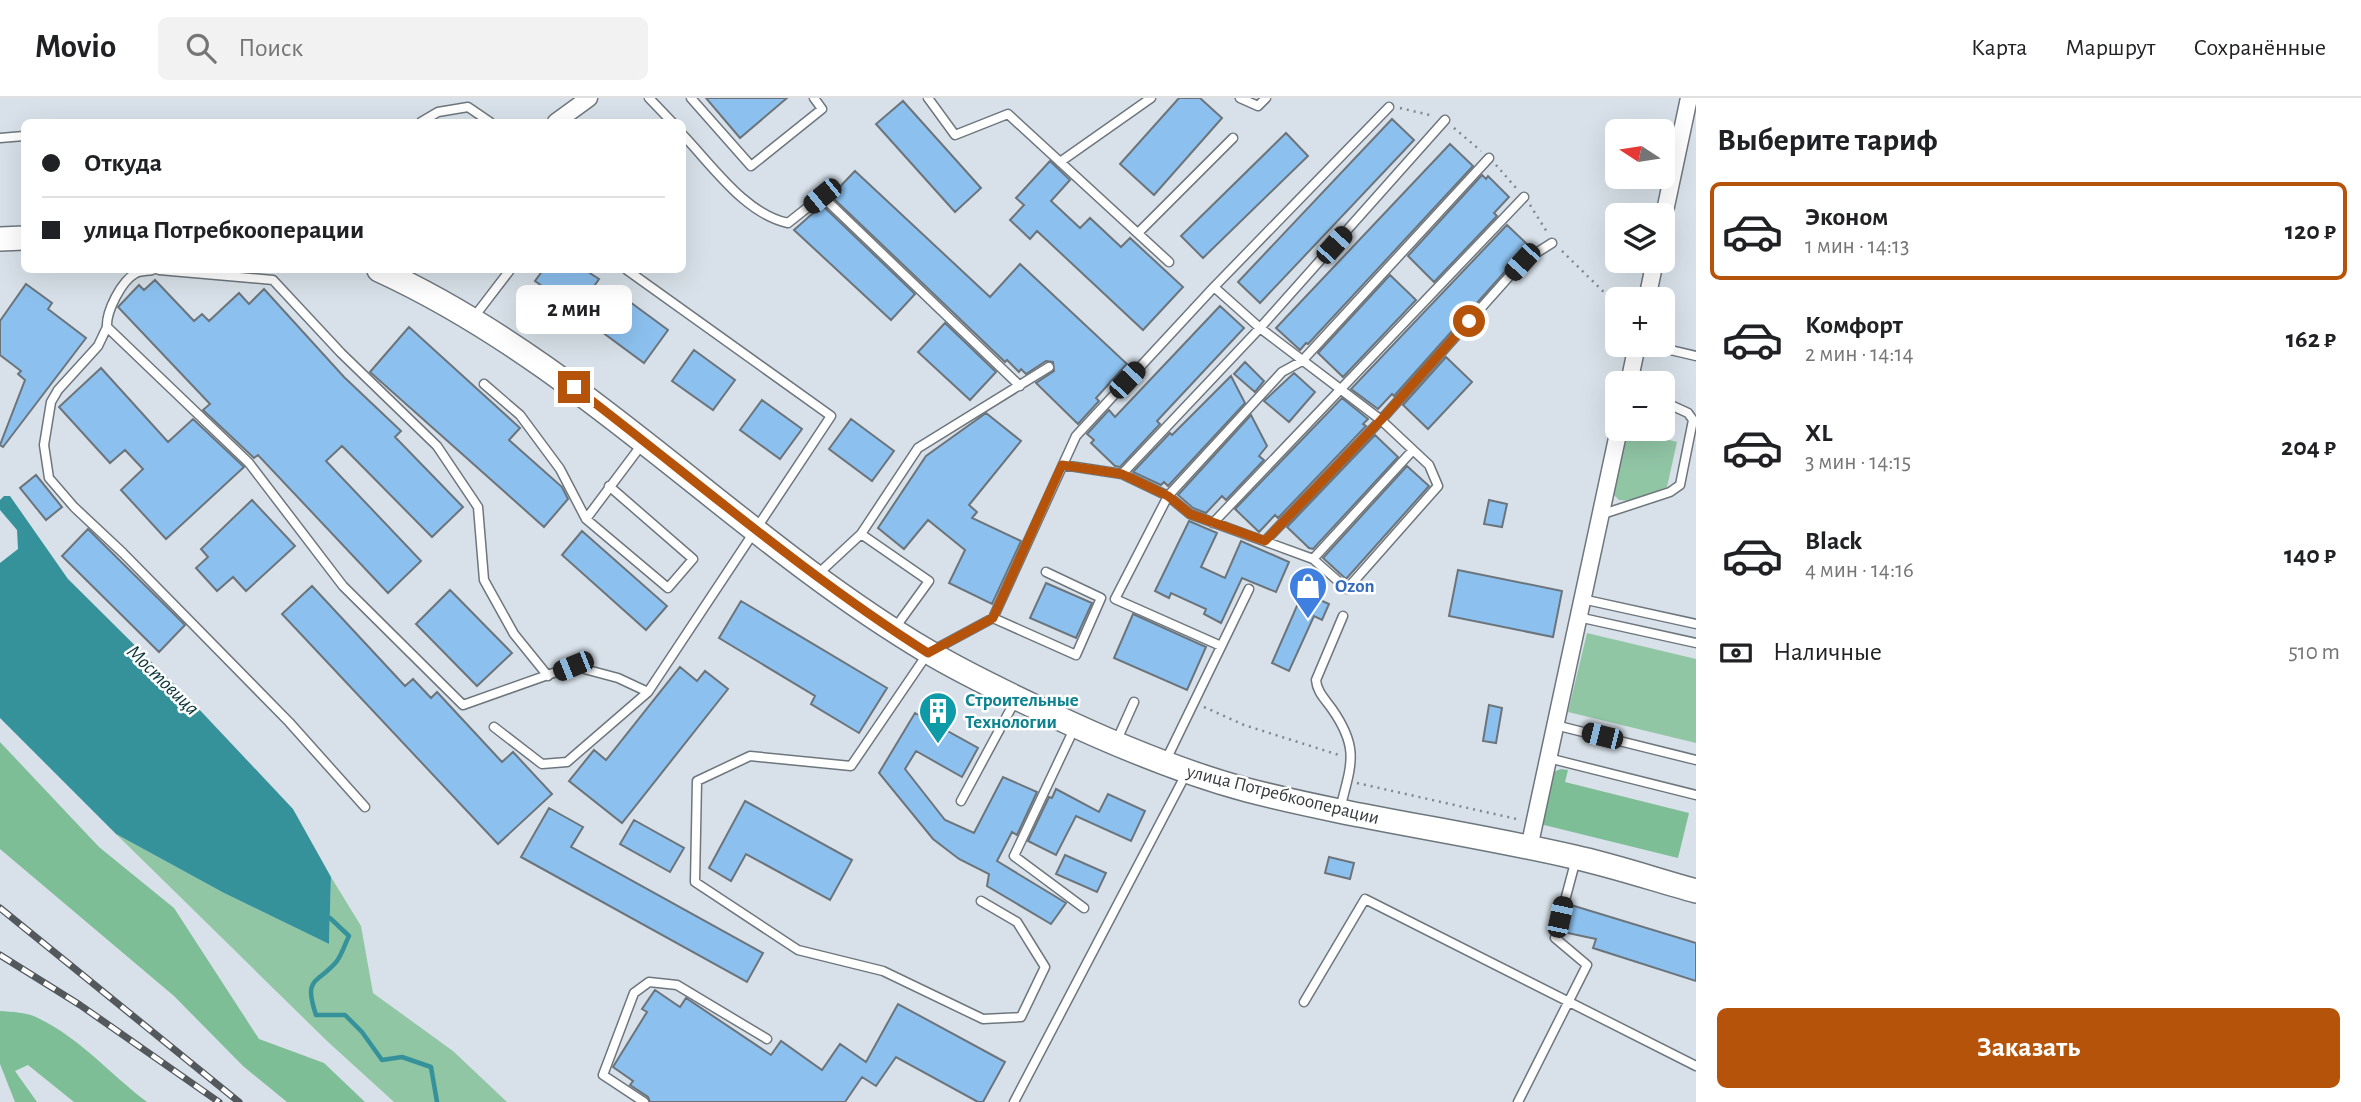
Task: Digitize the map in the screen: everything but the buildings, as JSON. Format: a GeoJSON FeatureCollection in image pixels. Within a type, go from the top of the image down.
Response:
{"type":"FeatureCollection","features":[{"type":"Feature","properties":{"kind":"main road"},"geometry":{"type":"LineString","coordinates":[[0,239],[21,238]]}},
{"type":"Feature","properties":{"kind":"main road","name":"улица Потребкооперации"},"geometry":{"type":"LineString","coordinates":[[385,273],[473,319],[564,380],[816,576],[894,631],[928,653],[1016,698],[1164,764],[1247,790],[1339,811],[1577,857],[1696,891]]}},
{"type":"Feature","properties":{"kind":"street"},"geometry":{"type":"LineString","coordinates":[[560,119],[589,98]]}},
{"type":"Feature","properties":{"kind":"street"},"geometry":{"type":"LineString","coordinates":[[1667,203],[1689,98]]}},
{"type":"Feature","properties":{"kind":"street"},"geometry":{"type":"LineString","coordinates":[[1529,848],[1616,441]]}},
{"type":"Feature","properties":{"kind":"lane"},"geometry":{"type":"LineString","coordinates":[[649,98],[669,119]]}},
{"type":"Feature","properties":{"kind":"lane"},"geometry":{"type":"LineString","coordinates":[[691,98],[751,166],[822,108],[814,98]]}},
{"type":"Feature","properties":{"kind":"lane"},"geometry":{"type":"LineString","coordinates":[[928,98],[956,135],[1008,114],[1169,262]]}},
{"type":"Feature","properties":{"kind":"lane"},"geometry":{"type":"LineString","coordinates":[[1060,162],[1151,98]]}},
{"type":"Feature","properties":{"kind":"lane"},"geometry":{"type":"LineString","coordinates":[[1240,98],[1258,106],[1266,98]]}},
{"type":"Feature","properties":{"kind":"lane"},"geometry":{"type":"LineString","coordinates":[[426,119],[438,112],[468,107],[486,119]]}},
{"type":"Feature","properties":{"kind":"lane"},"geometry":{"type":"LineString","coordinates":[[981,901],[1017,922],[1045,967],[1021,1017],[983,1019],[883,971],[798,950],[695,882],[697,780],[750,756],[851,765],[928,653],[993,618],[1076,436],[1214,287],[1389,107]]}},
{"type":"Feature","properties":{"kind":"lane"},"geometry":{"type":"LineString","coordinates":[[1122,474],[1260,328],[1445,120]]}},
{"type":"Feature","properties":{"kind":"lane"},"geometry":{"type":"LineString","coordinates":[[0,138],[21,136]]}},
{"type":"Feature","properties":{"kind":"lane"},"geometry":{"type":"LineString","coordinates":[[686,138],[738,194],[773,220],[788,223],[822,196],[1020,386]]}},
{"type":"Feature","properties":{"kind":"lane"},"geometry":{"type":"LineString","coordinates":[[1138,233],[1233,138]]}},
{"type":"Feature","properties":{"kind":"lane"},"geometry":{"type":"LineString","coordinates":[[1221,646],[1115,598],[1168,496],[1282,372],[1302,361],[1489,158]]}},
{"type":"Feature","properties":{"kind":"lane"},"geometry":{"type":"LineString","coordinates":[[1213,523],[1524,197]]}},
{"type":"Feature","properties":{"kind":"lane"},"geometry":{"type":"LineString","coordinates":[[1265,541],[1381,420],[1522,262],[1552,243]]}},
{"type":"Feature","properties":{"kind":"lane"},"geometry":{"type":"LineString","coordinates":[[136,273],[128,280],[110,307],[107,327],[98,346],[58,390],[51,402],[44,445],[49,478],[74,508],[123,553],[289,722],[365,807]]}},
{"type":"Feature","properties":{"kind":"lane"},"geometry":{"type":"LineString","coordinates":[[193,273],[273,280],[341,353],[437,446],[478,508],[484,580],[514,634],[548,676]]}},
{"type":"Feature","properties":{"kind":"lane"},"geometry":{"type":"LineString","coordinates":[[473,319],[508,273]]}},
{"type":"Feature","properties":{"kind":"lane"},"geometry":{"type":"LineString","coordinates":[[494,727],[542,764],[567,762],[648,692],[831,416],[631,273]]}},
{"type":"Feature","properties":{"kind":"lane"},"geometry":{"type":"LineString","coordinates":[[1062,465],[1122,474],[1168,496],[1190,514],[1312,559],[1347,590],[1438,486],[1429,465],[1381,420],[1260,328],[1214,287]]}},
{"type":"Feature","properties":{"kind":"lane"},"geometry":{"type":"LineString","coordinates":[[107,327],[249,463],[343,586],[463,705],[573,666],[618,678],[648,692]]}},
{"type":"Feature","properties":{"kind":"lane"},"geometry":{"type":"LineString","coordinates":[[1675,351],[1696,356]]}},
{"type":"Feature","properties":{"kind":"lane"},"geometry":{"type":"LineString","coordinates":[[816,576],[861,534],[918,448],[1049,368]]}},
{"type":"Feature","properties":{"kind":"lane"},"geometry":{"type":"LineString","coordinates":[[484,384],[520,415],[560,469],[586,519],[668,588],[693,559],[609,486]]}},
{"type":"Feature","properties":{"kind":"lane"},"geometry":{"type":"LineString","coordinates":[[1600,516],[1671,492],[1680,485],[1693,420],[1688,413],[1675,407]]}},
{"type":"Feature","properties":{"kind":"lane"},"geometry":{"type":"LineString","coordinates":[[586,519],[644,440]]}},
{"type":"Feature","properties":{"kind":"lane"},"geometry":{"type":"LineString","coordinates":[[1312,559],[1413,450]]}},
{"type":"Feature","properties":{"kind":"lane"},"geometry":{"type":"LineString","coordinates":[[861,534],[929,581],[894,631]]}},
{"type":"Feature","properties":{"kind":"lane"},"geometry":{"type":"LineString","coordinates":[[993,618],[1076,656],[1101,598],[1046,572]]}},
{"type":"Feature","properties":{"kind":"lane"},"geometry":{"type":"LineString","coordinates":[[1164,764],[1249,589]]}},
{"type":"Feature","properties":{"kind":"lane"},"geometry":{"type":"LineString","coordinates":[[1582,599],[1696,624]]}},
{"type":"Feature","properties":{"kind":"lane"},"geometry":{"type":"LineString","coordinates":[[1339,811],[1352,759],[1349,740],[1317,688],[1316,680],[1343,616]]}},
{"type":"Feature","properties":{"kind":"lane"},"geometry":{"type":"LineString","coordinates":[[1578,617],[1696,643]]}},
{"type":"Feature","properties":{"kind":"lane"},"geometry":{"type":"LineString","coordinates":[[961,800],[1016,698]]}},
{"type":"Feature","properties":{"kind":"lane"},"geometry":{"type":"LineString","coordinates":[[1115,744],[1134,702]]}},
{"type":"Feature","properties":{"kind":"lane"},"geometry":{"type":"LineString","coordinates":[[1555,725],[1696,760]]}},
{"type":"Feature","properties":{"kind":"lane"},"geometry":{"type":"LineString","coordinates":[[1076,726],[1014,856],[1084,908]]}},
{"type":"Feature","properties":{"kind":"lane"},"geometry":{"type":"LineString","coordinates":[[1548,758],[1696,795]]}},
{"type":"Feature","properties":{"kind":"lane"},"geometry":{"type":"LineString","coordinates":[[1014,1102],[1187,772]]}},
{"type":"Feature","properties":{"kind":"lane"},"geometry":{"type":"LineString","coordinates":[[1518,1102],[1587,965],[1555,937],[1577,857]]}},
{"type":"Feature","properties":{"kind":"lane"},"geometry":{"type":"LineString","coordinates":[[1304,1002],[1365,899],[1696,1066]]}},
{"type":"Feature","properties":{"kind":"lane"},"geometry":{"type":"LineString","coordinates":[[645,1102],[603,1075],[634,993],[649,982],[677,985],[767,1039]]}},
{"type":"Feature","properties":{"kind":"path"},"geometry":{"type":"LineString","coordinates":[[1194,702],[1244,725],[1352,759]]}},
{"type":"Feature","properties":{"kind":"path"},"geometry":{"type":"LineString","coordinates":[[1347,780],[1534,823]]}},
{"type":"Feature","properties":{"kind":"green space"},"geometry":{"type":"Polygon","coordinates":[[[1623,441],[1677,442],[1667,487],[1631,501],[1619,500],[1612,493],[1623,441]]]}},
{"type":"Feature","properties":{"kind":"green space"},"geometry":{"type":"Polygon","coordinates":[[[1587,633],[1696,659],[1696,743],[1568,712],[1587,633]]]}},
{"type":"Feature","properties":{"kind":"green space"},"geometry":{"type":"Polygon","coordinates":[[[0,742],[99,847],[174,908],[259,1039],[324,1063],[365,1102],[287,1102],[243,1066],[174,996],[0,849],[0,742]]]}},
{"type":"Feature","properties":{"kind":"green space"},"geometry":{"type":"Polygon","coordinates":[[[1568,770],[1565,782],[1689,813],[1678,858],[1540,824],[1553,772],[1568,770]]]}},
{"type":"Feature","properties":{"kind":"green space"},"geometry":{"type":"Polygon","coordinates":[[[116,834],[224,893],[329,944],[331,877],[361,926],[373,993],[453,1051],[507,1102],[394,1102],[327,1041],[116,834]]]}},
{"type":"Feature","properties":{"kind":"green space"},"geometry":{"type":"Polygon","coordinates":[[[0,1011],[29,1015],[53,1026],[147,1102],[74,1102],[28,1065],[15,1071],[37,1102],[15,1102],[0,1064],[0,1011]]]}},
{"type":"Feature","properties":{"kind":"water"},"geometry":{"type":"Polygon","coordinates":[[[4,496],[10,496],[68,579],[196,706],[293,809],[331,877],[329,944],[224,893],[116,834],[0,718],[0,563],[18,549],[17,530],[0,510],[0,500],[4,496]]]}},
{"type":"Feature","properties":{"kind":"waterway","name":"Мостовица"},"geometry":{"type":"LineString","coordinates":[[324,918],[330,918],[349,936],[337,961],[314,982],[311,993],[316,1015],[345,1015],[362,1032],[382,1060],[402,1057],[431,1067],[437,1102]]}},
{"type":"Feature","properties":{"kind":"railway"},"geometry":{"type":"LineString","coordinates":[[0,908],[239,1102]]}},
{"type":"Feature","properties":{"kind":"railway"},"geometry":{"type":"LineString","coordinates":[[0,955],[80,1005],[219,1102]]}},
{"type":"Feature","properties":{"kind":"place","name":"Ozon"},"geometry":{"type":"Point","coordinates":[1308,620]}},
{"type":"Feature","properties":{"kind":"place","name":"Строительные Технологии"},"geometry":{"type":"Point","coordinates":[938,745]}},
{"type":"Feature","properties":{"kind":"route"},"geometry":{"type":"LineString","coordinates":[[574,387],[866,614],[928,653],[993,618],[1062,465],[1122,474],[1168,496],[1190,514],[1265,541],[1381,420],[1469,321]]}}]}
